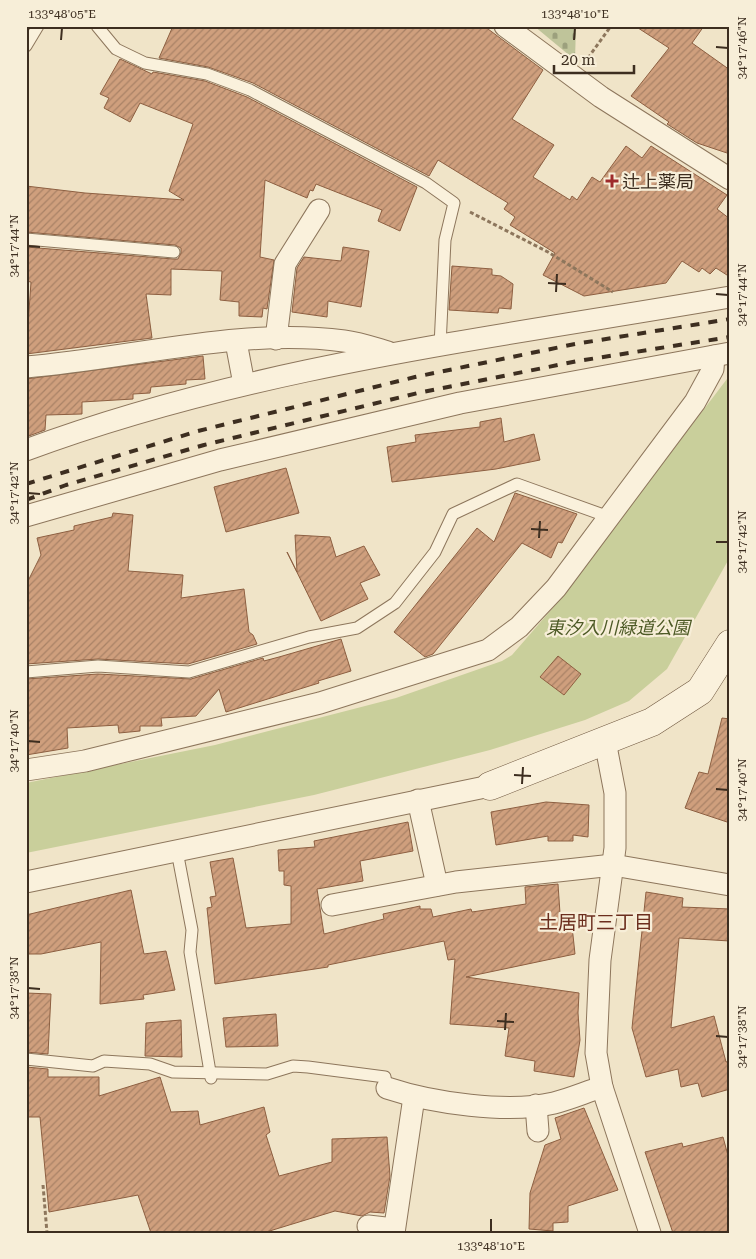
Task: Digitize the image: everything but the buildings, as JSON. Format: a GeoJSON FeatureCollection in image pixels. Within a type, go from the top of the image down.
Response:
{"type":"FeatureCollection","features":[{"type":"Feature","properties":{"kind":"street"},"geometry":{"type":"LineString","coordinates":[[505,26],[574,78],[730,179]]}},
{"type":"Feature","properties":{"kind":"street"},"geometry":{"type":"LineString","coordinates":[[276,339],[285,264],[319,210]]}},
{"type":"Feature","properties":{"kind":"street"},"geometry":{"type":"LineString","coordinates":[[26,450],[89,427],[244,384],[393,354],[730,297]]}},
{"type":"Feature","properties":{"kind":"street"},"geometry":{"type":"LineString","coordinates":[[26,367],[236,342],[304,338],[346,341],[393,354]]}},
{"type":"Feature","properties":{"kind":"street"},"geometry":{"type":"LineString","coordinates":[[236,342],[244,384]]}},
{"type":"Feature","properties":{"kind":"street"},"geometry":{"type":"LineString","coordinates":[[26,516],[144,480],[220,460],[451,405],[722,354]]}},
{"type":"Feature","properties":{"kind":"street"},"geometry":{"type":"LineString","coordinates":[[26,770],[86,761],[320,704],[488,650],[519,628],[556,588],[695,402],[722,354]]}},
{"type":"Feature","properties":{"kind":"street"},"geometry":{"type":"LineString","coordinates":[[26,882],[490,786],[652,722],[700,691],[730,644]]}},
{"type":"Feature","properties":{"kind":"street"},"geometry":{"type":"LineString","coordinates":[[605,741],[615,794],[613,865],[599,977],[596,1053],[602,1087],[650,1233]]}},
{"type":"Feature","properties":{"kind":"street"},"geometry":{"type":"LineString","coordinates":[[418,800],[437,885]]}},
{"type":"Feature","properties":{"kind":"street"},"geometry":{"type":"LineString","coordinates":[[332,906],[437,885],[613,865],[730,885]]}},
{"type":"Feature","properties":{"kind":"street"},"geometry":{"type":"LineString","coordinates":[[387,1088],[414,1097],[512,1107],[553,1103],[602,1087]]}},
{"type":"Feature","properties":{"kind":"street"},"geometry":{"type":"LineString","coordinates":[[368,1226],[394,1231],[414,1097]]}},
{"type":"Feature","properties":{"kind":"street"},"geometry":{"type":"LineString","coordinates":[[536,1105],[538,1131]]}},
{"type":"Feature","properties":{"kind":"lane"},"geometry":{"type":"LineString","coordinates":[[26,46],[38,26]]}},
{"type":"Feature","properties":{"kind":"lane"},"geometry":{"type":"LineString","coordinates":[[97,26],[116,49],[145,63],[207,74],[250,90],[426,183],[454,203],[445,240],[440,346]]}},
{"type":"Feature","properties":{"kind":"lane"},"geometry":{"type":"LineString","coordinates":[[26,240],[174,252]]}},
{"type":"Feature","properties":{"kind":"lane"},"geometry":{"type":"LineString","coordinates":[[26,672],[98,666],[189,672],[309,637],[357,628],[395,603],[435,552],[453,514],[517,484],[609,517]]}},
{"type":"Feature","properties":{"kind":"lane"},"geometry":{"type":"LineString","coordinates":[[177,851],[192,930],[190,952],[210,1076]]}},
{"type":"Feature","properties":{"kind":"lane"},"geometry":{"type":"LineString","coordinates":[[26,1059],[93,1066],[104,1061],[150,1064],[173,1072],[210,1076],[267,1074],[293,1066],[308,1067],[385,1077],[387,1088]]}},
{"type":"Feature","properties":{"kind":"path"},"geometry":{"type":"LineString","coordinates":[[574,78],[612,26]]}},
{"type":"Feature","properties":{"kind":"path"},"geometry":{"type":"LineString","coordinates":[[454,203],[548,252],[645,312]]}},
{"type":"Feature","properties":{"kind":"path"},"geometry":{"type":"LineString","coordinates":[[43,1185],[47,1233]]}},
{"type":"Feature","properties":{"kind":"green space"},"geometry":{"type":"Polygon","coordinates":[[[534,26],[576,26],[575,60],[534,26]]]}},
{"type":"Feature","properties":{"kind":"green space","name":"東汐入川緑道公園"},"geometry":{"type":"Polygon","coordinates":[[[730,375],[730,557],[667,669],[629,701],[585,720],[490,750],[314,795],[26,853],[26,783],[215,745],[396,698],[502,661],[512,655],[551,610],[730,375]]]}},
{"type":"Feature","properties":{"kind":"railway"},"geometry":{"type":"LineString","coordinates":[[26,484],[198,431],[415,377],[575,344],[730,319]]}},
{"type":"Feature","properties":{"kind":"railway"},"geometry":{"type":"LineString","coordinates":[[26,500],[66,485],[204,445],[418,393],[578,361],[730,337]]}},
{"type":"Feature","properties":{"kind":"place","name":"辻上薬局"},"geometry":{"type":"Point","coordinates":[612,181]}},
{"type":"Feature","properties":{"kind":"district","name":"土居町三丁目"},"geometry":{"type":"Point","coordinates":[596,922]}}]}
